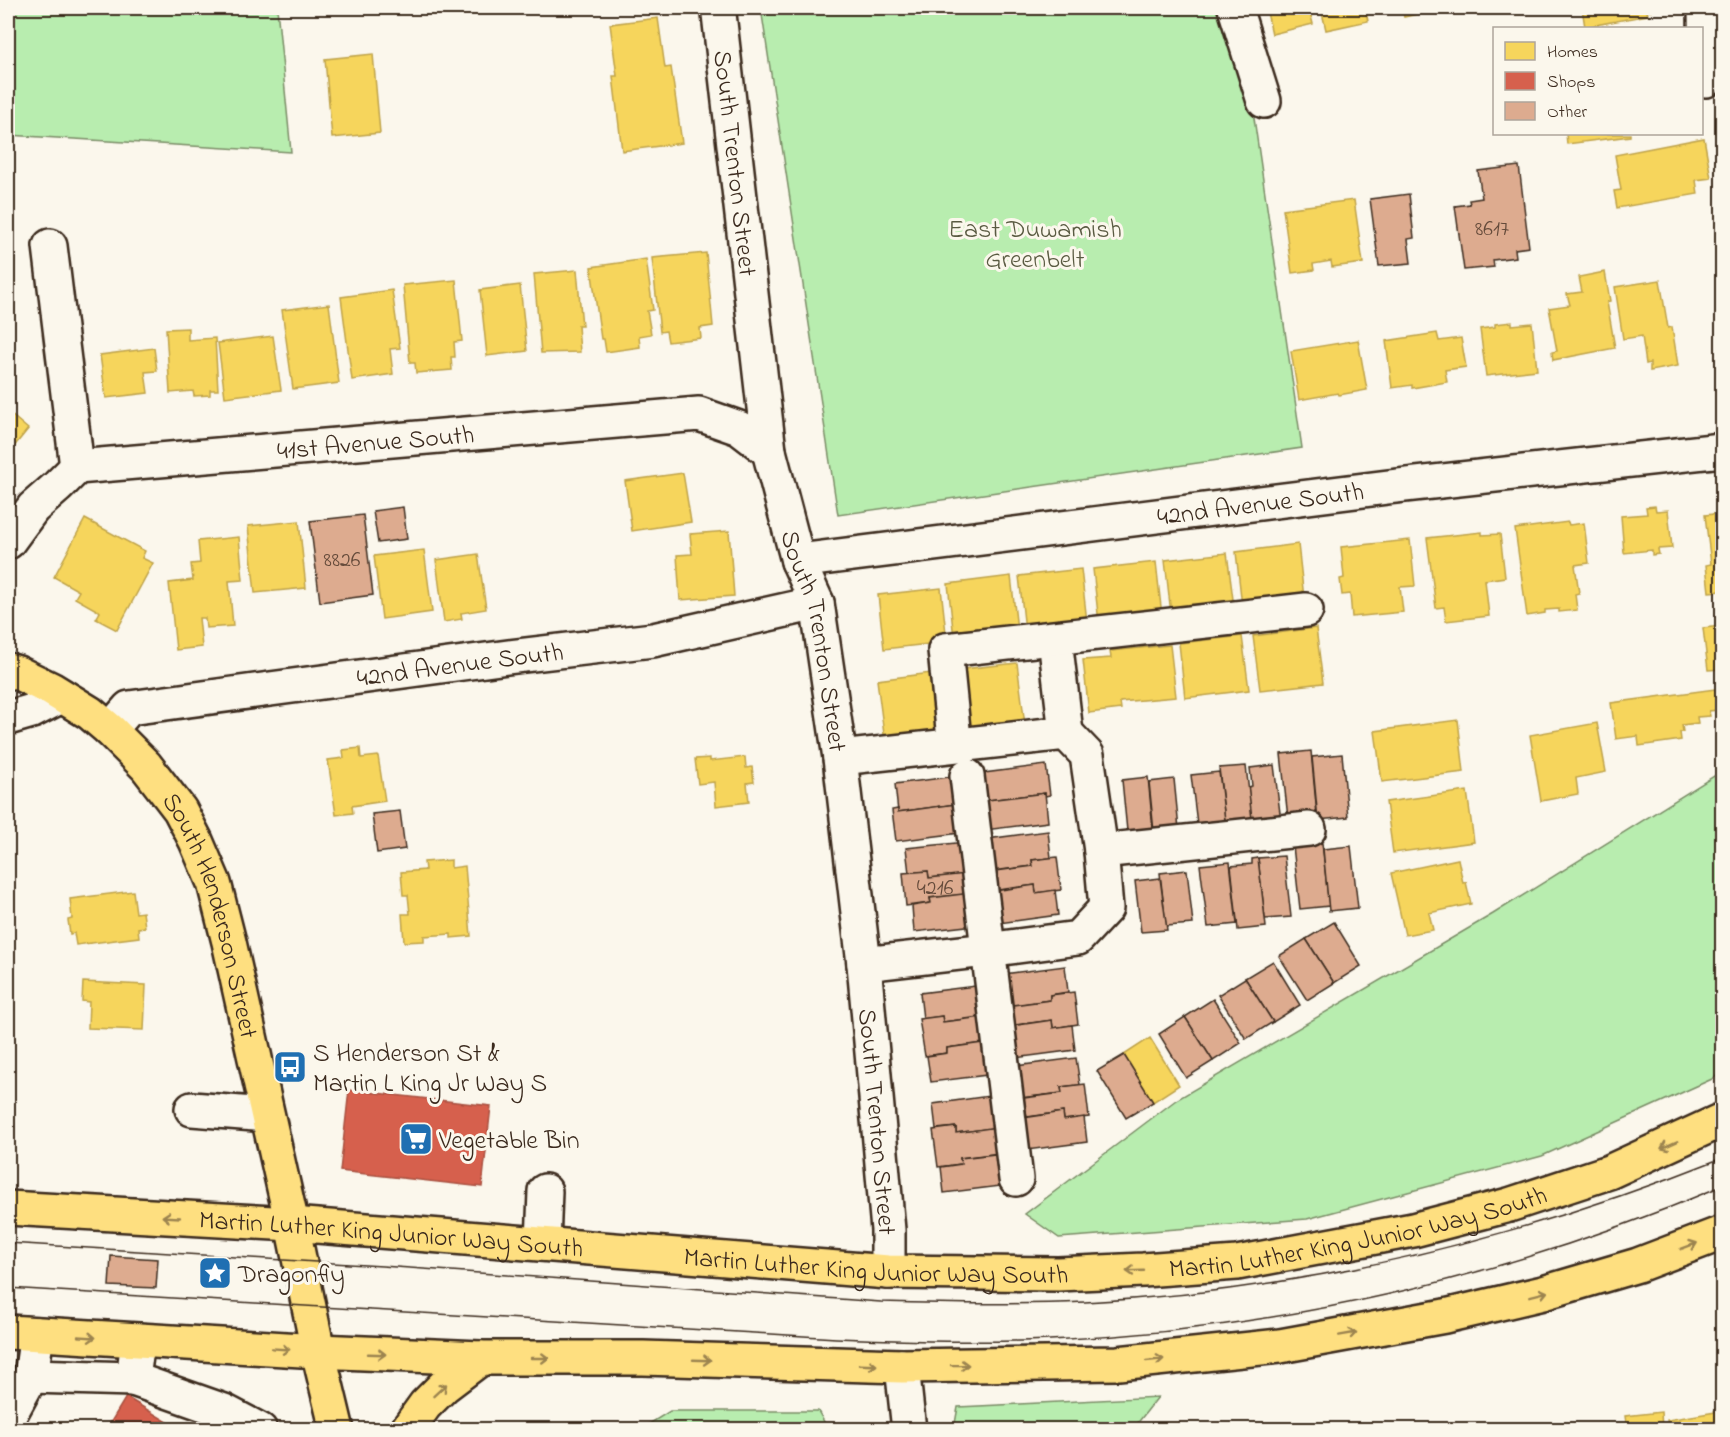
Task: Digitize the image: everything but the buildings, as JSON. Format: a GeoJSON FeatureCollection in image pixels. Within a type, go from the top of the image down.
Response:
{"type":"FeatureCollection","features":[{"type":"Feature","properties":{"kind":"main road","name":"South Henderson Street"},"geometry":{"type":"LineString","coordinates":[[8,670],[61,696],[100,722],[146,766],[180,810],[214,883],[230,942],[337,1430]]}},
{"type":"Feature","properties":{"kind":"main road","name":"Martin Luther King Junior Way South"},"geometry":{"type":"LineString","coordinates":[[8,1208],[292,1224],[888,1272],[1058,1274],[1143,1270],[1247,1262],[1413,1230],[1509,1205],[1609,1172],[1722,1120]]}},
{"type":"Feature","properties":{"kind":"main road"},"geometry":{"type":"LineString","coordinates":[[22,1333],[318,1351],[481,1358],[643,1358],[902,1366],[1118,1364],[1280,1346],[1445,1316],[1543,1293],[1638,1265],[1722,1233]]}},
{"type":"Feature","properties":{"kind":"main road"},"geometry":{"type":"LineString","coordinates":[[407,1430],[425,1405],[444,1386],[481,1358]]}},
{"type":"Feature","properties":{"kind":"street"},"geometry":{"type":"LineString","coordinates":[[1235,8],[1264,101]]}},
{"type":"Feature","properties":{"kind":"street"},"geometry":{"type":"LineString","coordinates":[[1705,8],[1706,80]]}},
{"type":"Feature","properties":{"kind":"street","name":"South Trenton Street"},"geometry":{"type":"LineString","coordinates":[[719,14],[769,451],[798,561],[817,603],[840,758],[864,964],[888,1230],[888,1272]]}},
{"type":"Feature","properties":{"kind":"street"},"geometry":{"type":"LineString","coordinates":[[8,542],[33,508],[76,466],[50,246]]}},
{"type":"Feature","properties":{"kind":"street","name":"41st Avenue South"},"geometry":{"type":"LineString","coordinates":[[76,466],[699,414],[739,428],[769,451]]}},
{"type":"Feature","properties":{"kind":"street","name":"42nd Avenue South"},"geometry":{"type":"LineString","coordinates":[[798,561],[1388,487],[1722,450]]}},
{"type":"Feature","properties":{"kind":"street","name":"42nd Avenue South"},"geometry":{"type":"LineString","coordinates":[[100,722],[129,708],[652,640],[817,603]]}},
{"type":"Feature","properties":{"kind":"street"},"geometry":{"type":"LineString","coordinates":[[953,729],[945,650],[1306,610]]}},
{"type":"Feature","properties":{"kind":"street"},"geometry":{"type":"LineString","coordinates":[[864,964],[1078,938],[1106,908],[1101,851],[1087,755],[1066,733],[1055,639]]}},
{"type":"Feature","properties":{"kind":"street"},"geometry":{"type":"LineString","coordinates":[[8,718],[32,711],[61,696]]}},
{"type":"Feature","properties":{"kind":"street"},"geometry":{"type":"LineString","coordinates":[[840,758],[1066,733]]}},
{"type":"Feature","properties":{"kind":"street"},"geometry":{"type":"LineString","coordinates":[[967,776],[1016,1179]]}},
{"type":"Feature","properties":{"kind":"street"},"geometry":{"type":"LineString","coordinates":[[1101,851],[1309,829]]}},
{"type":"Feature","properties":{"kind":"street"},"geometry":{"type":"LineString","coordinates":[[192,1109],[267,1115]]}},
{"type":"Feature","properties":{"kind":"street"},"geometry":{"type":"LineString","coordinates":[[543,1244],[545,1191]]}},
{"type":"Feature","properties":{"kind":"street"},"geometry":{"type":"LineString","coordinates":[[8,1418],[31,1376],[22,1333]]}},
{"type":"Feature","properties":{"kind":"street"},"geometry":{"type":"LineString","coordinates":[[133,1379],[138,1340]]}},
{"type":"Feature","properties":{"kind":"street"},"geometry":{"type":"LineString","coordinates":[[902,1366],[909,1430]]}},
{"type":"Feature","properties":{"kind":"street"},"geometry":{"type":"LineString","coordinates":[[31,1376],[133,1379],[224,1411],[260,1430]]}},
{"type":"Feature","properties":{"kind":"green space"},"geometry":{"type":"Polygon","coordinates":[[[8,8],[277,8],[291,152],[8,135],[8,8]]]}},
{"type":"Feature","properties":{"kind":"green space","name":"East Duwamish Greenbelt"},"geometry":{"type":"Polygon","coordinates":[[[761,8],[1238,8],[1302,448],[838,515],[761,8]]]}},
{"type":"Feature","properties":{"kind":"green space"},"geometry":{"type":"Polygon","coordinates":[[[1722,771],[1722,1072],[1712,1079],[1542,1156],[1307,1219],[1059,1238],[1025,1214],[1176,1100],[1493,914],[1722,771]]]}},
{"type":"Feature","properties":{"kind":"green space"},"geometry":{"type":"Polygon","coordinates":[[[1158,1397],[1133,1429],[954,1429],[958,1407],[1158,1397]]]}},
{"type":"Feature","properties":{"kind":"green space"},"geometry":{"type":"Polygon","coordinates":[[[670,1411],[818,1411],[828,1429],[641,1429],[670,1411]]]}},
{"type":"Feature","properties":{"kind":"tram line"},"geometry":{"type":"LineString","coordinates":[[8,1243],[382,1266],[881,1302],[983,1304],[1085,1302],[1167,1296],[1249,1286],[1330,1273],[1410,1256],[1568,1213],[1722,1158]]}},
{"type":"Feature","properties":{"kind":"tram line"},"geometry":{"type":"LineString","coordinates":[[8,1288],[836,1338],[943,1341],[1050,1340],[1137,1334],[1223,1324],[1308,1311],[1393,1293],[1477,1272],[1560,1247],[1722,1186]]}},
{"type":"Feature","properties":{"kind":"place","name":"S Henderson St & Martin L King Jr Way S"},"geometry":{"type":"Point","coordinates":[290,1067]}},
{"type":"Feature","properties":{"kind":"place","name":"Vegetable Bin"},"geometry":{"type":"Point","coordinates":[416,1139]}},
{"type":"Feature","properties":{"kind":"place","name":"Dragonfly"},"geometry":{"type":"Point","coordinates":[215,1273]}}]}
